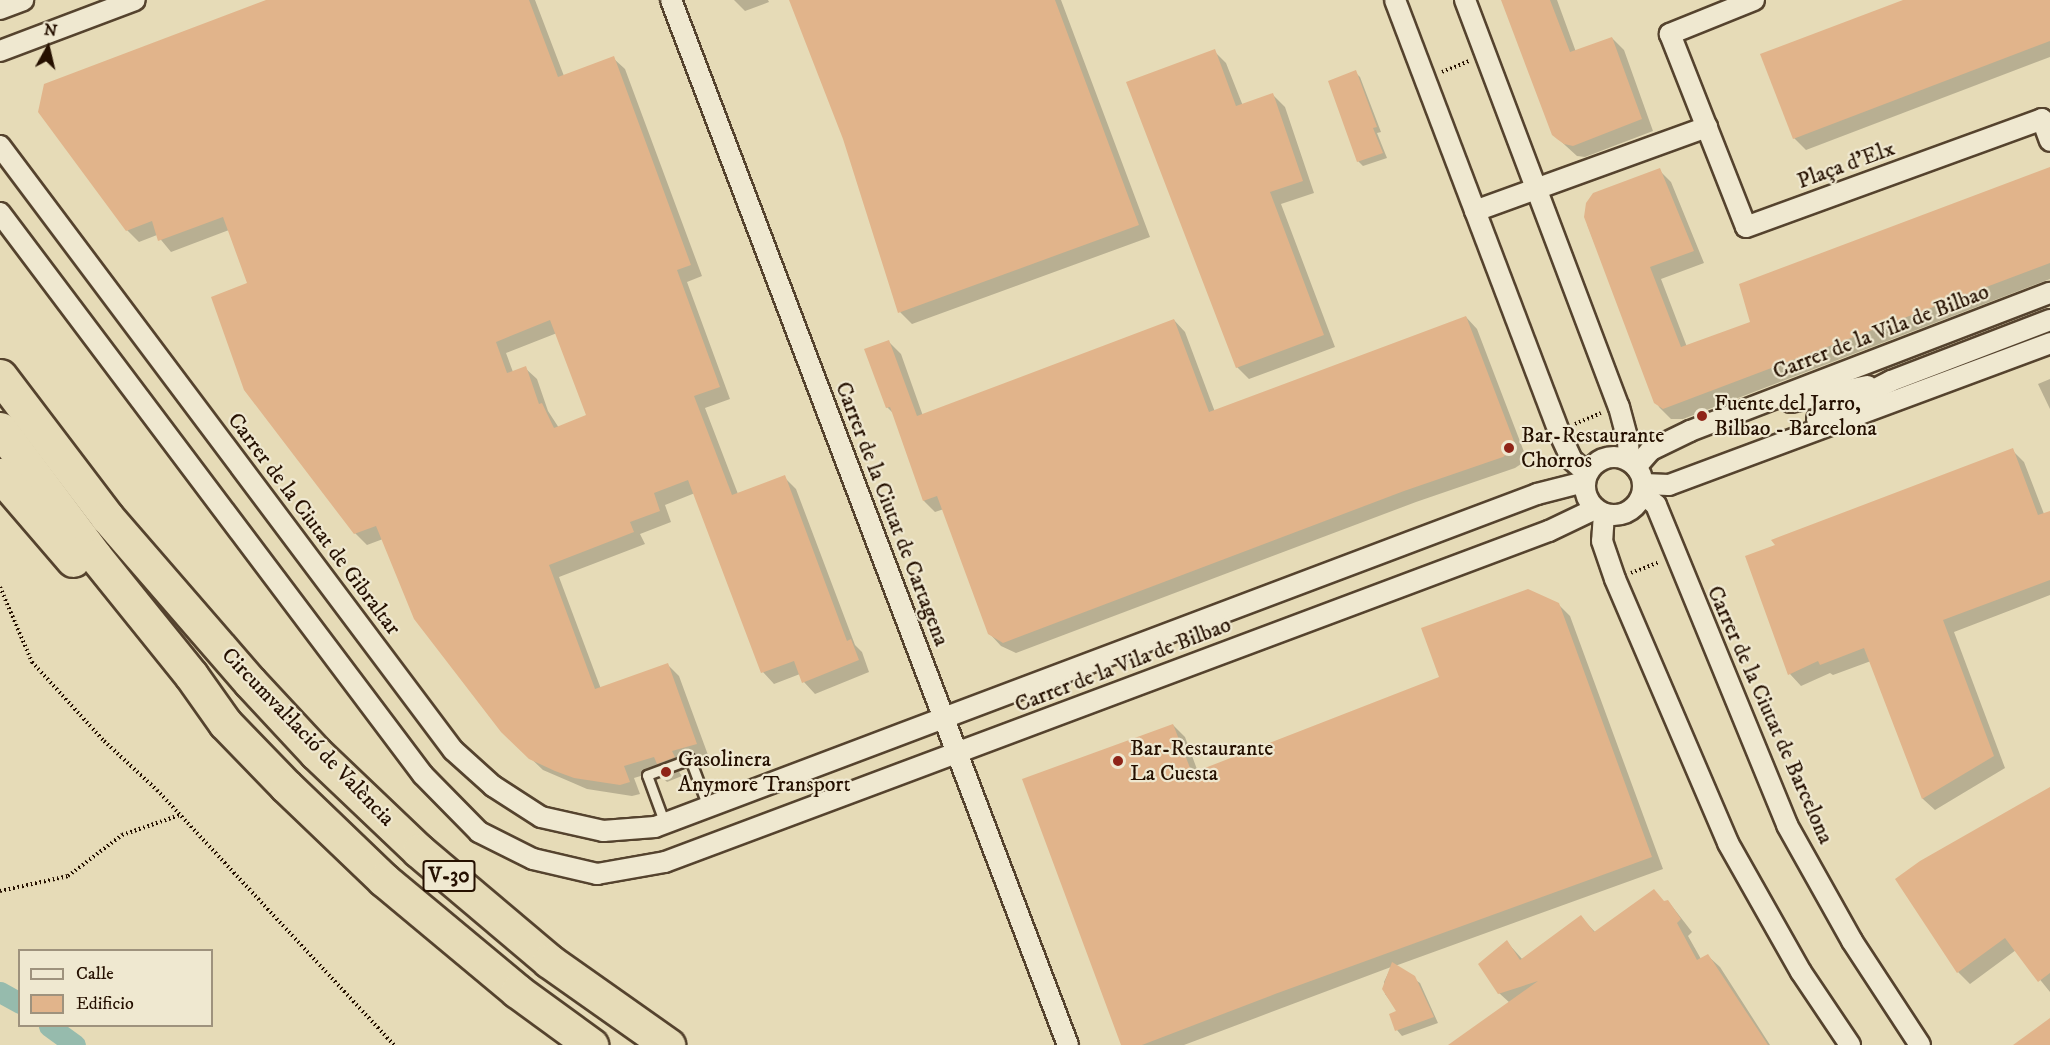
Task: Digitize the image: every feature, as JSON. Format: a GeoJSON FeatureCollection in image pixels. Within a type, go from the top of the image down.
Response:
{"type":"FeatureCollection","features":[{"type":"Feature","properties":{"kind":"highway","name":"Circumval·lació de València"},"geometry":{"type":"LineString","coordinates":[[0,376],[107,517],[250,682],[316,753],[419,851],[549,961],[668,1045]]}},
{"type":"Feature","properties":{"kind":"highway","name":"Circumval·lació de València"},"geometry":{"type":"LineString","coordinates":[[0,429],[95,556],[191,675],[225,723],[286,786],[384,880],[517,991],[591,1045]]}},
{"type":"Feature","properties":{"kind":"highway"},"geometry":{"type":"LineString","coordinates":[[0,474],[180,687],[225,723]]}},
{"type":"Feature","properties":{"kind":"street"},"geometry":{"type":"LineString","coordinates":[[0,9],[23,0]]}},
{"type":"Feature","properties":{"kind":"street"},"geometry":{"type":"LineString","coordinates":[[0,51],[135,0]]}},
{"type":"Feature","properties":{"kind":"street","name":"Carrer de la Ciutat de Cartagena"},"geometry":{"type":"LineString","coordinates":[[671,0],[1068,1045]]}},
{"type":"Feature","properties":{"kind":"street"},"geometry":{"type":"LineString","coordinates":[[1395,0],[1558,430],[1572,460],[1586,477],[1589,503],[1600,511],[1623,514],[1632,509],[1638,476]]}},
{"type":"Feature","properties":{"kind":"street","name":"Carrer de la Ciutat de Barcelona"},"geometry":{"type":"LineString","coordinates":[[1465,0],[1619,407],[1638,476],[1656,505],[1787,825],[1852,941],[1920,1045]]}},
{"type":"Feature","properties":{"kind":"street","name":"Plaça d'Elx"},"geometry":{"type":"LineString","coordinates":[[1754,0],[1670,34],[1746,227],[2042,119],[2050,141]]}},
{"type":"Feature","properties":{"kind":"street"},"geometry":{"type":"LineString","coordinates":[[1475,211],[1707,127]]}},
{"type":"Feature","properties":{"kind":"street","name":"Carrer de la Ciutat de Gibraltar"},"geometry":{"type":"LineString","coordinates":[[0,146],[453,750],[493,786],[540,817],[603,831],[660,826]]}},
{"type":"Feature","properties":{"kind":"street","name":"Carrer de la Vila de Bilbao"},"geometry":{"type":"LineString","coordinates":[[0,213],[423,775],[479,832],[533,860],[597,874],[665,862],[1600,511]]}},
{"type":"Feature","properties":{"kind":"street","name":"Carrer de la Vila de Bilbao"},"geometry":{"type":"LineString","coordinates":[[1638,476],[1651,450],[1728,416],[2050,293]]}},
{"type":"Feature","properties":{"kind":"street"},"geometry":{"type":"LineString","coordinates":[[1746,457],[1891,381],[2050,320]]}},
{"type":"Feature","properties":{"kind":"street"},"geometry":{"type":"LineString","coordinates":[[1586,477],[1601,459],[1610,456],[1638,476],[1669,485],[2050,343]]}},
{"type":"Feature","properties":{"kind":"street"},"geometry":{"type":"LineString","coordinates":[[1728,416],[1891,381]]}},
{"type":"Feature","properties":{"kind":"street","name":"Carrer de la Vila de Bilbao"},"geometry":{"type":"LineString","coordinates":[[660,826],[943,717],[1586,477]]}},
{"type":"Feature","properties":{"kind":"street"},"geometry":{"type":"LineString","coordinates":[[1600,511],[1602,541],[1615,579],[1728,843],[1801,972],[1850,1045]]}},
{"type":"Feature","properties":{"kind":"lane"},"geometry":{"type":"LineString","coordinates":[[660,826],[647,775],[690,759],[708,807]]}},
{"type":"Feature","properties":{"kind":"path"},"geometry":{"type":"LineString","coordinates":[[1425,79],[1486,54]]}},
{"type":"Feature","properties":{"kind":"path"},"geometry":{"type":"LineString","coordinates":[[1558,430],[1619,407]]}},
{"type":"Feature","properties":{"kind":"path"},"geometry":{"type":"LineString","coordinates":[[1615,579],[1675,556]]}},
{"type":"Feature","properties":{"kind":"path"},"geometry":{"type":"LineString","coordinates":[[0,587],[32,662],[104,741],[180,815],[394,1045]]}},
{"type":"Feature","properties":{"kind":"path"},"geometry":{"type":"LineString","coordinates":[[0,891],[68,876],[122,835],[180,815]]}},
{"type":"Feature","properties":{"kind":"building"},"geometry":{"type":"Polygon","coordinates":[[[266,0],[529,0],[558,77],[614,56],[691,265],[677,270],[720,387],[694,396],[732,495],[785,475],[847,641],[851,639],[859,660],[802,683],[794,661],[761,673],[688,480],[654,493],[660,511],[630,522],[634,532],[549,565],[595,689],[668,663],[697,744],[672,751],[675,757],[657,764],[654,757],[624,766],[630,782],[620,785],[574,778],[529,759],[501,732],[414,619],[376,526],[354,534],[244,390],[211,297],[247,283],[223,217],[158,241],[152,221],[126,231],[38,112],[44,84],[266,0]],[[550,320],[496,342],[507,373],[526,366],[539,404],[542,403],[554,428],[586,415],[550,320]]]}},
{"type":"Feature","properties":{"kind":"building"},"geometry":{"type":"Polygon","coordinates":[[[789,0],[1055,0],[1139,225],[898,313],[843,139],[789,0]]]}},
{"type":"Feature","properties":{"kind":"building"},"geometry":{"type":"Polygon","coordinates":[[[1501,0],[1550,0],[1570,52],[1612,37],[1642,119],[1573,146],[1564,144],[1552,135],[1501,0]]]}},
{"type":"Feature","properties":{"kind":"building"},"geometry":{"type":"Polygon","coordinates":[[[1903,0],[2050,0],[2050,41],[1793,139],[1760,54],[1903,0]]]}},
{"type":"Feature","properties":{"kind":"building"},"geometry":{"type":"Polygon","coordinates":[[[1215,49],[1236,106],[1273,93],[1303,181],[1270,192],[1324,335],[1236,368],[1126,82],[1215,49]]]}},
{"type":"Feature","properties":{"kind":"building"},"geometry":{"type":"Polygon","coordinates":[[[1356,70],[1377,127],[1373,128],[1383,153],[1357,162],[1328,81],[1356,70]]]}},
{"type":"Feature","properties":{"kind":"building"},"geometry":{"type":"Polygon","coordinates":[[[2050,167],[2050,263],[1663,409],[1654,403],[1584,217],[1586,203],[1593,193],[1660,168],[1694,251],[1650,267],[1681,347],[1750,322],[1739,284],[2050,167]]]}},
{"type":"Feature","properties":{"kind":"building"},"geometry":{"type":"Polygon","coordinates":[[[1466,316],[1515,444],[1512,450],[1503,457],[1404,491],[1003,643],[988,634],[937,496],[923,501],[890,407],[886,408],[864,349],[889,340],[917,416],[1174,319],[1209,412],[1466,316]]]}},
{"type":"Feature","properties":{"kind":"building"},"geometry":{"type":"Polygon","coordinates":[[[2013,448],[2038,515],[2050,511],[2050,580],[1943,620],[1994,756],[1922,799],[1864,648],[1820,665],[1818,661],[1788,675],[1745,556],[1775,545],[1771,540],[2013,448]]]}},
{"type":"Feature","properties":{"kind":"building"},"geometry":{"type":"Polygon","coordinates":[[[1528,589],[1559,603],[1652,857],[1275,994],[1142,1045],[1121,1045],[1022,779],[1173,724],[1192,773],[1439,677],[1421,628],[1528,589]]]}},
{"type":"Feature","properties":{"kind":"building"},"geometry":{"type":"Polygon","coordinates":[[[2050,787],[2050,973],[2038,982],[2005,938],[1957,973],[1895,879],[1920,861],[2050,787]]]}},
{"type":"Feature","properties":{"kind":"building"},"geometry":{"type":"Polygon","coordinates":[[[1654,889],[1664,901],[1668,900],[1681,919],[1677,923],[1697,960],[1708,954],[1768,1045],[1448,1045],[1538,981],[1498,994],[1478,964],[1507,940],[1520,960],[1581,915],[1594,932],[1654,889]]]}},
{"type":"Feature","properties":{"kind":"building"},"geometry":{"type":"Polygon","coordinates":[[[1392,962],[1415,976],[1434,1017],[1395,1031],[1389,1014],[1396,1011],[1382,989],[1392,962]]]}},
{"type":"Feature","properties":{"kind":"building"},"geometry":{"type":"Polygon","coordinates":[[[2050,1018],[2050,1045],[2013,1045],[2050,1018]]]}},
{"type":"Feature","properties":{"kind":"waterway"},"geometry":{"type":"LineString","coordinates":[[0,992],[18,1002]]}},
{"type":"Feature","properties":{"kind":"waterway"},"geometry":{"type":"LineString","coordinates":[[50,1027],[75,1045]]}},
{"type":"Feature","properties":{"kind":"place","name":"Fuente del Jarro, Bilbao - Barcelona"},"geometry":{"type":"Point","coordinates":[1702,416]}},
{"type":"Feature","properties":{"kind":"place","name":"Bar-Restaurante Chorros"},"geometry":{"type":"Point","coordinates":[1509,448]}},
{"type":"Feature","properties":{"kind":"place","name":"Bar-Restaurante La Cuesta"},"geometry":{"type":"Point","coordinates":[1118,761]}},
{"type":"Feature","properties":{"kind":"place","name":"Gasolinera Anymore Transport"},"geometry":{"type":"Point","coordinates":[666,772]}}]}
